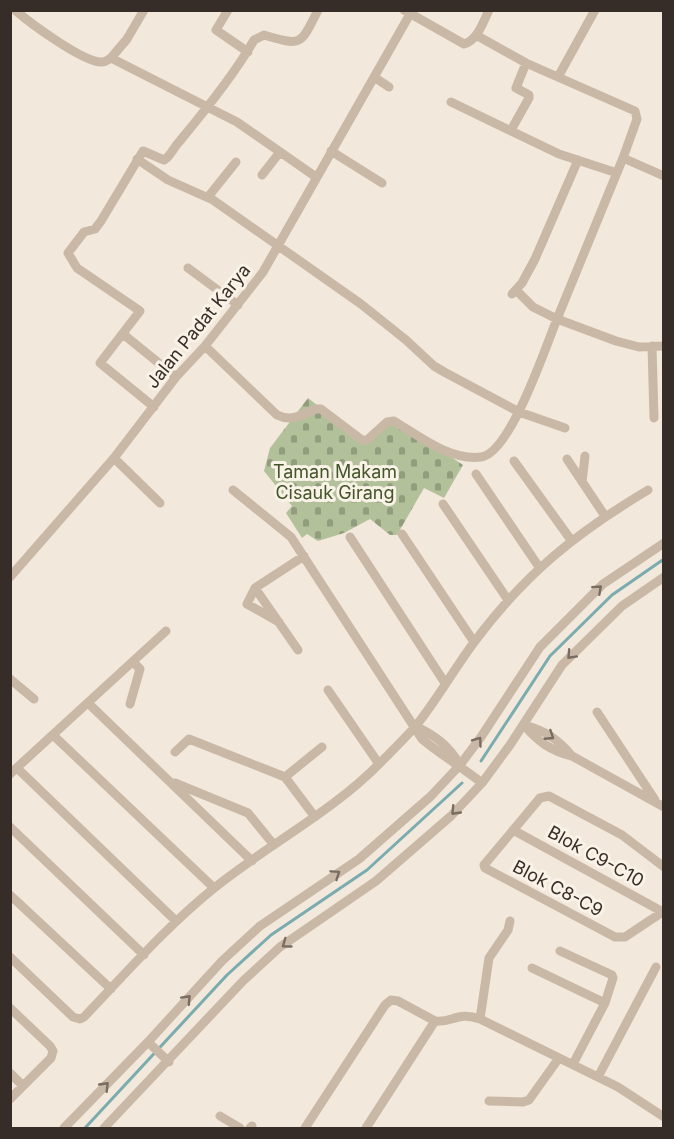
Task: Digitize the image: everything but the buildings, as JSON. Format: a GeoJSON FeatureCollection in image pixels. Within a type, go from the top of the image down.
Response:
{"type":"FeatureCollection","features":[{"type":"Feature","properties":{"kind":"street"},"geometry":{"type":"LineString","coordinates":[[15,10],[38,29],[68,47],[103,62],[111,58],[127,39],[144,10]]}},
{"type":"Feature","properties":{"kind":"street"},"geometry":{"type":"LineString","coordinates":[[228,10],[216,30],[248,52]]}},
{"type":"Feature","properties":{"kind":"street"},"geometry":{"type":"LineString","coordinates":[[205,346],[277,415],[291,419],[321,409],[362,440],[367,440],[387,422],[394,421],[434,446],[468,457],[482,457],[495,450],[519,412],[637,119],[634,111],[526,63],[476,35],[489,10]]}},
{"type":"Feature","properties":{"kind":"street"},"geometry":{"type":"LineString","coordinates":[[558,77],[595,10]]}},
{"type":"Feature","properties":{"kind":"street"},"geometry":{"type":"LineString","coordinates":[[154,407],[100,363],[140,311],[77,268],[68,253],[84,232],[95,229],[101,221],[143,151],[164,160],[168,158],[248,52],[254,40],[264,35],[287,42],[298,41],[306,35],[316,11]]}},
{"type":"Feature","properties":{"kind":"street","name":"Jalan Padat Karya"},"geometry":{"type":"LineString","coordinates":[[10,577],[114,458],[176,377],[205,346],[263,272],[374,77],[407,13],[464,44],[468,44],[476,35]]}},
{"type":"Feature","properties":{"kind":"street"},"geometry":{"type":"LineString","coordinates":[[111,58],[237,122],[316,177]]}},
{"type":"Feature","properties":{"kind":"street"},"geometry":{"type":"LineString","coordinates":[[511,130],[529,98],[529,95],[516,88],[526,63]]}},
{"type":"Feature","properties":{"kind":"street"},"geometry":{"type":"LineString","coordinates":[[374,77],[389,87]]}},
{"type":"Feature","properties":{"kind":"street"},"geometry":{"type":"LineString","coordinates":[[451,102],[547,149],[617,173]]}},
{"type":"Feature","properties":{"kind":"street"},"geometry":{"type":"LineString","coordinates":[[331,151],[382,183]]}},
{"type":"Feature","properties":{"kind":"street"},"geometry":{"type":"LineString","coordinates":[[262,175],[280,152]]}},
{"type":"Feature","properties":{"kind":"street"},"geometry":{"type":"LineString","coordinates":[[623,158],[663,176]]}},
{"type":"Feature","properties":{"kind":"street"},"geometry":{"type":"LineString","coordinates":[[137,159],[168,180],[208,197],[361,304],[434,366],[519,412],[565,428]]}},
{"type":"Feature","properties":{"kind":"street"},"geometry":{"type":"LineString","coordinates":[[578,160],[535,259],[514,292],[533,307],[557,319],[616,341],[639,346],[663,346]]}},
{"type":"Feature","properties":{"kind":"street"},"geometry":{"type":"LineString","coordinates":[[208,197],[236,162]]}},
{"type":"Feature","properties":{"kind":"street"},"geometry":{"type":"LineString","coordinates":[[188,268],[238,305]]}},
{"type":"Feature","properties":{"kind":"street"},"geometry":{"type":"LineString","coordinates":[[123,334],[176,377]]}},
{"type":"Feature","properties":{"kind":"street"},"geometry":{"type":"LineString","coordinates":[[652,346],[654,418]]}},
{"type":"Feature","properties":{"kind":"street"},"geometry":{"type":"LineString","coordinates":[[582,482],[585,456]]}},
{"type":"Feature","properties":{"kind":"street"},"geometry":{"type":"LineString","coordinates":[[114,458],[160,503]]}},
{"type":"Feature","properties":{"kind":"street"},"geometry":{"type":"LineString","coordinates":[[567,459],[605,516]]}},
{"type":"Feature","properties":{"kind":"street"},"geometry":{"type":"LineString","coordinates":[[514,461],[571,540]]}},
{"type":"Feature","properties":{"kind":"street"},"geometry":{"type":"LineString","coordinates":[[476,474],[539,567]]}},
{"type":"Feature","properties":{"kind":"street"},"geometry":{"type":"LineString","coordinates":[[233,490],[291,537],[415,726],[430,732],[450,749],[460,765],[482,783]]}},
{"type":"Feature","properties":{"kind":"street"},"geometry":{"type":"LineString","coordinates":[[10,957],[73,1017],[80,1019],[176,921],[214,888],[315,817],[379,764],[415,726],[474,642],[508,600],[539,567],[571,540],[648,490]]}},
{"type":"Feature","properties":{"kind":"street"},"geometry":{"type":"LineString","coordinates":[[443,504],[508,600]]}},
{"type":"Feature","properties":{"kind":"street"},"geometry":{"type":"LineString","coordinates":[[402,534],[474,642]]}},
{"type":"Feature","properties":{"kind":"street"},"geometry":{"type":"LineString","coordinates":[[350,537],[445,683]]}},
{"type":"Feature","properties":{"kind":"street"},"geometry":{"type":"LineString","coordinates":[[64,1128],[148,1042],[222,961],[260,926],[359,859],[431,796],[460,765],[540,648],[603,584],[663,543]]}},
{"type":"Feature","properties":{"kind":"street"},"geometry":{"type":"LineString","coordinates":[[279,622],[247,604],[255,588],[304,556]]}},
{"type":"Feature","properties":{"kind":"street"},"geometry":{"type":"LineString","coordinates":[[104,1128],[169,1062],[243,981],[280,948],[376,881],[451,816],[482,783],[562,665],[621,606],[663,577]]}},
{"type":"Feature","properties":{"kind":"street"},"geometry":{"type":"LineString","coordinates":[[255,588],[298,650]]}},
{"type":"Feature","properties":{"kind":"street"},"geometry":{"type":"LineString","coordinates":[[166,632],[14,771],[176,921]]}},
{"type":"Feature","properties":{"kind":"street"},"geometry":{"type":"LineString","coordinates":[[130,704],[140,669],[133,662]]}},
{"type":"Feature","properties":{"kind":"street"},"geometry":{"type":"LineString","coordinates":[[10,679],[34,699]]}},
{"type":"Feature","properties":{"kind":"street"},"geometry":{"type":"LineString","coordinates":[[328,690],[379,764]]}},
{"type":"Feature","properties":{"kind":"street"},"geometry":{"type":"LineString","coordinates":[[88,703],[252,861]]}},
{"type":"Feature","properties":{"kind":"street"},"geometry":{"type":"LineString","coordinates":[[597,712],[660,804]]}},
{"type":"Feature","properties":{"kind":"street"},"geometry":{"type":"LineString","coordinates":[[524,724],[540,729],[561,743],[572,756],[660,804]]}},
{"type":"Feature","properties":{"kind":"street"},"geometry":{"type":"LineString","coordinates":[[53,735],[214,888]]}},
{"type":"Feature","properties":{"kind":"street"},"geometry":{"type":"LineString","coordinates":[[175,752],[189,739],[285,777],[315,817]]}},
{"type":"Feature","properties":{"kind":"street"},"geometry":{"type":"LineString","coordinates":[[285,777],[322,747]]}},
{"type":"Feature","properties":{"kind":"street"},"geometry":{"type":"LineString","coordinates":[[168,780],[248,813],[274,845]]}},
{"type":"Feature","properties":{"kind":"street"},"geometry":{"type":"LineString","coordinates":[[513,830],[540,798],[549,796],[622,835],[663,867]]}},
{"type":"Feature","properties":{"kind":"street"},"geometry":{"type":"LineString","coordinates":[[10,827],[144,955]]}},
{"type":"Feature","properties":{"kind":"street","name":"Blok C8-C9"},"geometry":{"type":"LineString","coordinates":[[513,830],[484,862],[485,868],[615,937],[625,937],[663,911]]}},
{"type":"Feature","properties":{"kind":"street","name":"Blok C9-C10"},"geometry":{"type":"LineString","coordinates":[[513,830],[663,911]]}},
{"type":"Feature","properties":{"kind":"street"},"geometry":{"type":"LineString","coordinates":[[10,895],[111,989]]}},
{"type":"Feature","properties":{"kind":"street"},"geometry":{"type":"LineString","coordinates":[[480,1019],[489,958],[508,930],[510,921]]}},
{"type":"Feature","properties":{"kind":"street"},"geometry":{"type":"LineString","coordinates":[[560,951],[612,975],[605,1003],[573,1064]]}},
{"type":"Feature","properties":{"kind":"street"},"geometry":{"type":"LineString","coordinates":[[598,1077],[656,967]]}},
{"type":"Feature","properties":{"kind":"street"},"geometry":{"type":"LineString","coordinates":[[532,968],[605,1003]]}},
{"type":"Feature","properties":{"kind":"street"},"geometry":{"type":"LineString","coordinates":[[305,1128],[385,1005],[391,1000],[398,1001],[435,1021],[441,1022],[467,1015],[480,1019],[618,1087],[663,1117]]}},
{"type":"Feature","properties":{"kind":"street"},"geometry":{"type":"LineString","coordinates":[[10,1008],[53,1051],[51,1058],[10,1099]]}},
{"type":"Feature","properties":{"kind":"street"},"geometry":{"type":"LineString","coordinates":[[366,1128],[435,1021]]}},
{"type":"Feature","properties":{"kind":"street"},"geometry":{"type":"LineString","coordinates":[[148,1042],[169,1062]]}},
{"type":"Feature","properties":{"kind":"street"},"geometry":{"type":"LineString","coordinates":[[489,1101],[523,1102],[529,1100],[559,1058]]}},
{"type":"Feature","properties":{"kind":"street"},"geometry":{"type":"LineString","coordinates":[[10,1073],[24,1086]]}},
{"type":"Feature","properties":{"kind":"street"},"geometry":{"type":"LineString","coordinates":[[220,1116],[240,1128]]}},
{"type":"Feature","properties":{"kind":"green space","name":"Taman Makam Cisauk Girang"},"geometry":{"type":"Polygon","coordinates":[[[308,398],[365,443],[395,419],[463,465],[444,498],[424,488],[397,535],[390,535],[370,519],[344,533],[318,541],[307,534],[302,538],[286,513],[292,506],[264,471],[270,448],[308,398]]]}},
{"type":"Feature","properties":{"kind":"waterway"},"geometry":{"type":"LineString","coordinates":[[481,761],[550,656],[612,595],[664,559]]}},
{"type":"Feature","properties":{"kind":"waterway"},"geometry":{"type":"LineString","coordinates":[[85,1128],[227,975],[271,935],[367,870],[462,783]]}}]}
